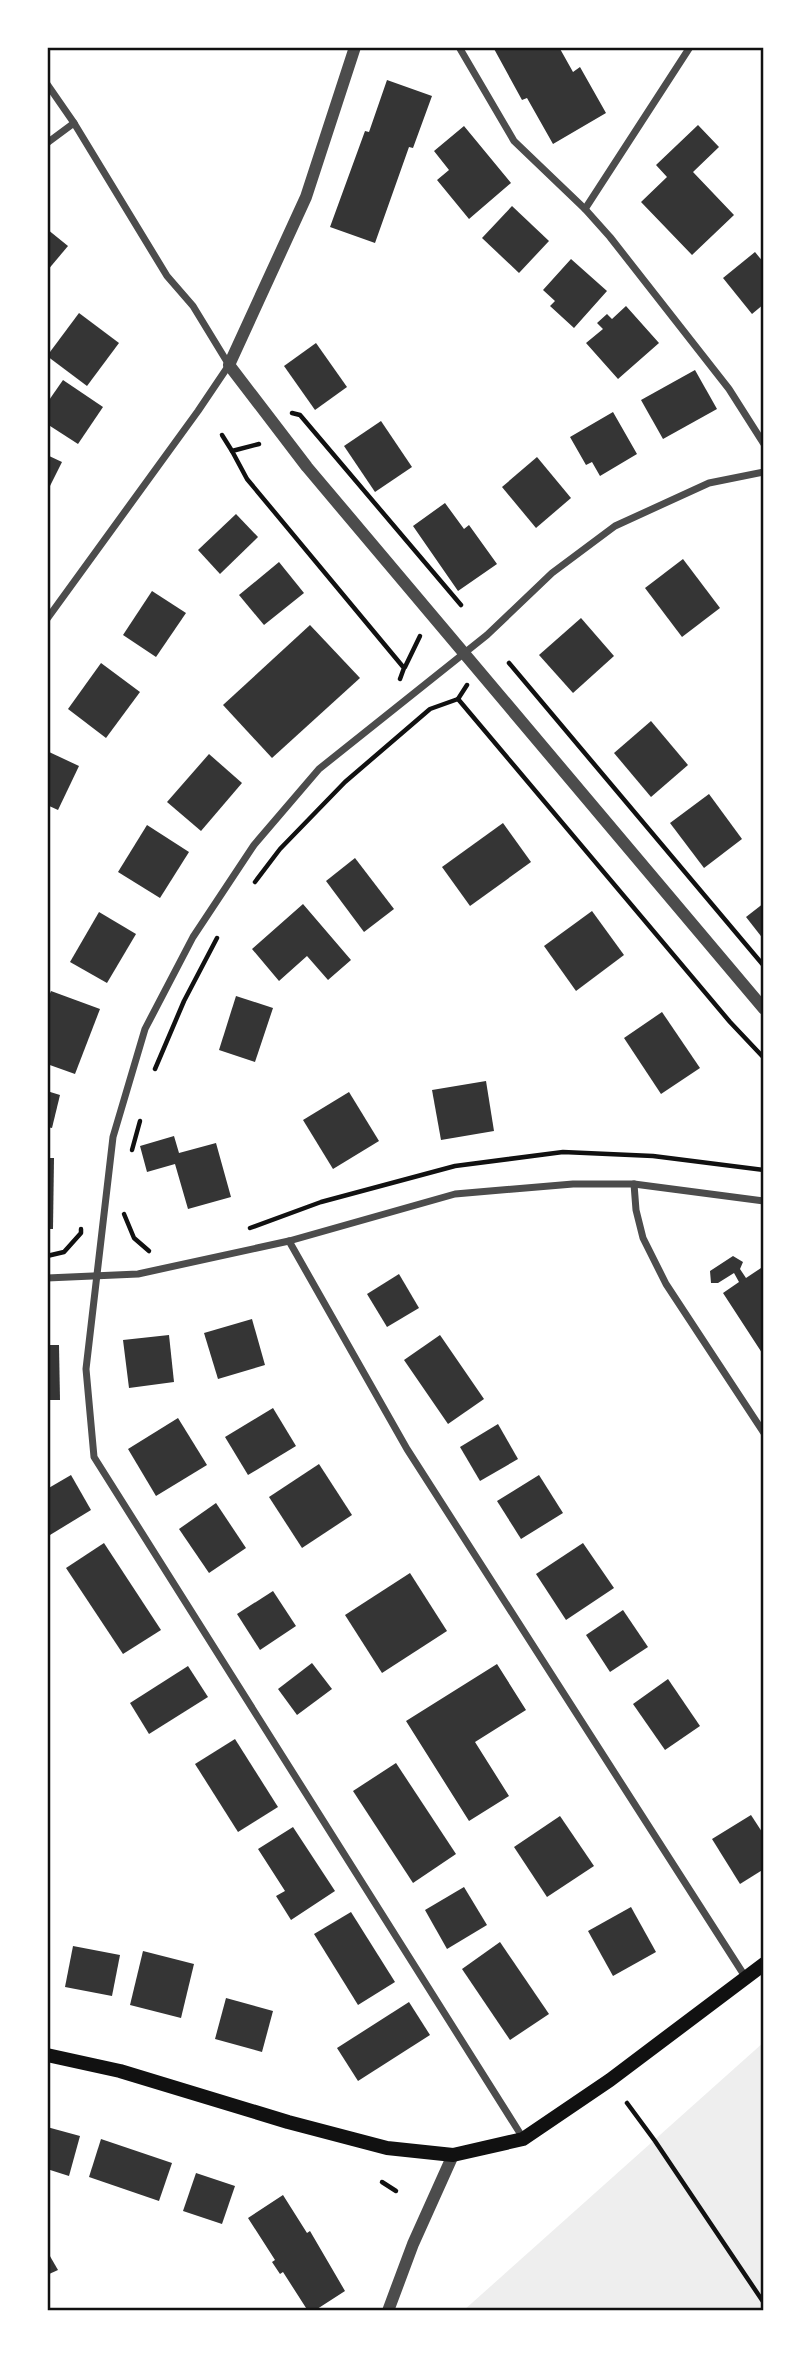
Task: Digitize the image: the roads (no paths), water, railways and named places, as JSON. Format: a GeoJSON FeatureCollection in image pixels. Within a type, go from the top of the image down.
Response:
{"type":"FeatureCollection","features":[{"type":"Feature","properties":{"kind":"main road"},"geometry":{"type":"LineString","coordinates":[[47,2055],[120,2071],[288,2122],[387,2148],[453,2155],[523,2139],[610,2080],[764,1964]]}},
{"type":"Feature","properties":{"kind":"street"},"geometry":{"type":"LineString","coordinates":[[47,619],[229,365],[306,197],[355,47]]}},
{"type":"Feature","properties":{"kind":"street"},"geometry":{"type":"LineString","coordinates":[[459,47],[514,141],[585,209],[729,389],[764,444]]}},
{"type":"Feature","properties":{"kind":"street"},"geometry":{"type":"LineString","coordinates":[[585,209],[690,47]]}},
{"type":"Feature","properties":{"kind":"street"},"geometry":{"type":"LineString","coordinates":[[47,84],[74,123],[167,276],[192,306],[229,365],[307,467],[764,1009]]}},
{"type":"Feature","properties":{"kind":"street"},"geometry":{"type":"LineString","coordinates":[[47,143],[74,123]]}},
{"type":"Feature","properties":{"kind":"street"},"geometry":{"type":"LineString","coordinates":[[523,2139],[94,1457],[86,1369],[113,1137],[145,1028],[193,937],[254,845],[319,769],[487,635],[552,573],[615,526],[709,483],[764,472]]}},
{"type":"Feature","properties":{"kind":"street"},"geometry":{"type":"LineString","coordinates":[[47,1278],[138,1274],[289,1241],[455,1194],[573,1184],[634,1184],[764,1201]]}},
{"type":"Feature","properties":{"kind":"street"},"geometry":{"type":"LineString","coordinates":[[634,1184],[636,1210],[643,1238],[666,1284],[764,1433]]}},
{"type":"Feature","properties":{"kind":"street"},"geometry":{"type":"LineString","coordinates":[[289,1241],[407,1449],[747,1979]]}},
{"type":"Feature","properties":{"kind":"street"},"geometry":{"type":"LineString","coordinates":[[388,2311],[413,2244],[453,2155]]}}]}
